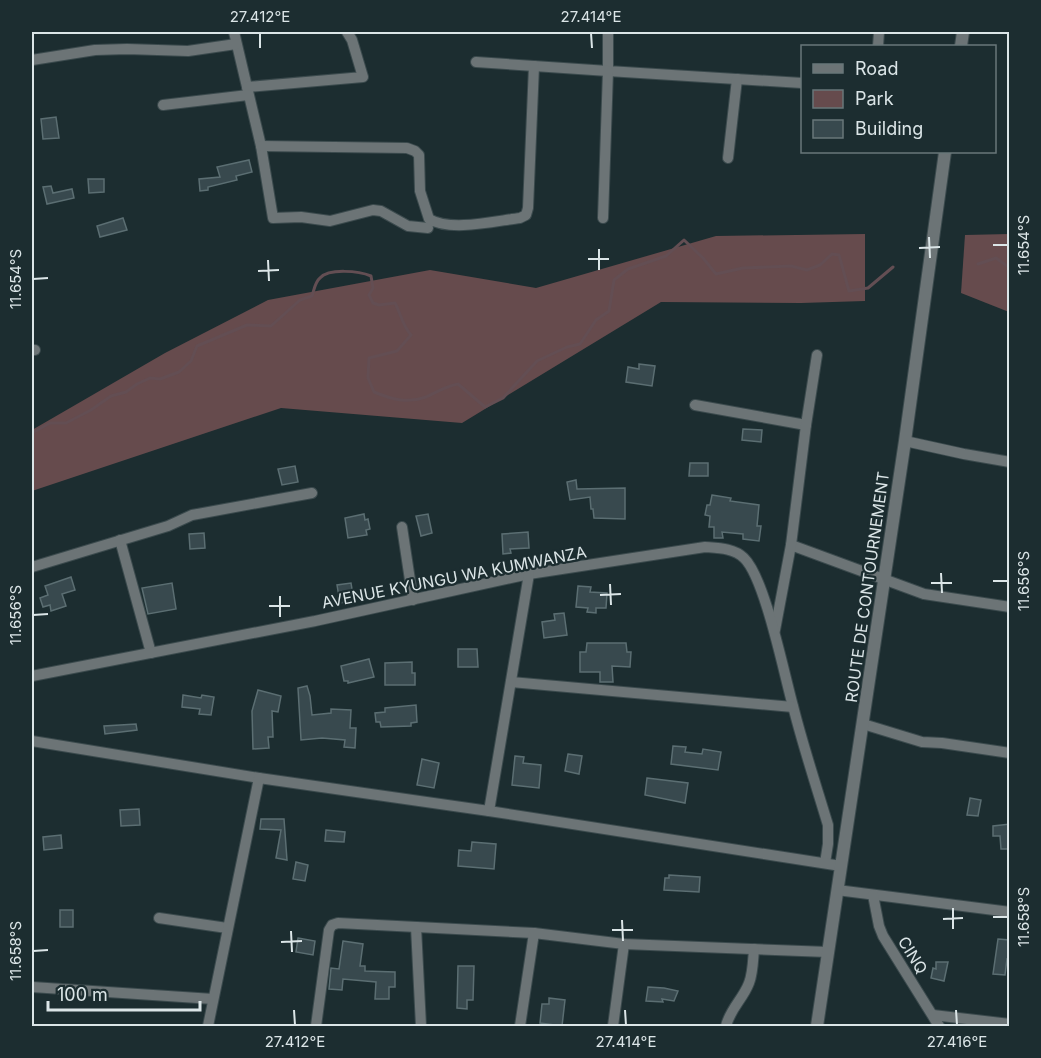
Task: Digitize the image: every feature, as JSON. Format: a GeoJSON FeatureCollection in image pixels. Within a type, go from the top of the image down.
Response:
{"type":"FeatureCollection","features":[{"type":"Feature","properties":{"kind":"street"},"geometry":{"type":"LineString","coordinates":[[234,32],[261,146],[273,218],[301,217],[330,221],[373,210],[381,211],[408,226],[428,228]]}},
{"type":"Feature","properties":{"kind":"street"},"geometry":{"type":"LineString","coordinates":[[163,105],[248,91],[363,77],[352,40],[347,32]]}},
{"type":"Feature","properties":{"kind":"street"},"geometry":{"type":"LineString","coordinates":[[603,218],[608,32]]}},
{"type":"Feature","properties":{"kind":"street"},"geometry":{"type":"LineString","coordinates":[[32,60],[95,50],[189,51],[236,44]]}},
{"type":"Feature","properties":{"kind":"street"},"geometry":{"type":"LineString","coordinates":[[476,62],[801,83]]}},
{"type":"Feature","properties":{"kind":"street"},"geometry":{"type":"LineString","coordinates":[[261,146],[407,148],[416,151],[419,155],[420,190],[429,219],[438,224],[453,225],[520,218],[526,215],[528,208],[534,66]]}},
{"type":"Feature","properties":{"kind":"street"},"geometry":{"type":"LineString","coordinates":[[728,158],[737,79]]}},
{"type":"Feature","properties":{"kind":"street","name":"ROUTE DE CONTOURNEMENT"},"geometry":{"type":"LineString","coordinates":[[817,1026],[905,441],[945,153]]}},
{"type":"Feature","properties":{"kind":"street"},"geometry":{"type":"LineString","coordinates":[[774,633],[791,545],[817,355]]}},
{"type":"Feature","properties":{"kind":"street"},"geometry":{"type":"LineString","coordinates":[[695,405],[806,425]]}},
{"type":"Feature","properties":{"kind":"street"},"geometry":{"type":"LineString","coordinates":[[905,441],[1010,462]]}},
{"type":"Feature","properties":{"kind":"street"},"geometry":{"type":"LineString","coordinates":[[32,567],[168,526],[192,515],[312,493]]}},
{"type":"Feature","properties":{"kind":"street"},"geometry":{"type":"LineString","coordinates":[[402,527],[413,600]]}},
{"type":"Feature","properties":{"kind":"street"},"geometry":{"type":"LineString","coordinates":[[120,540],[151,653]]}},
{"type":"Feature","properties":{"kind":"street"},"geometry":{"type":"LineString","coordinates":[[791,545],[924,594],[1010,607]]}},
{"type":"Feature","properties":{"kind":"street","name":"AVENUE KYUNGU WA KUMWANZA"},"geometry":{"type":"LineString","coordinates":[[32,676],[413,600],[529,574],[705,547],[724,548],[743,557],[754,570],[828,825],[825,863]]}},
{"type":"Feature","properties":{"kind":"street"},"geometry":{"type":"LineString","coordinates":[[489,811],[529,574]]}},
{"type":"Feature","properties":{"kind":"street"},"geometry":{"type":"LineString","coordinates":[[511,682],[793,707]]}},
{"type":"Feature","properties":{"kind":"street"},"geometry":{"type":"LineString","coordinates":[[863,724],[922,742],[942,742],[1010,753]]}},
{"type":"Feature","properties":{"kind":"street"},"geometry":{"type":"LineString","coordinates":[[32,741],[259,778],[841,866]]}},
{"type":"Feature","properties":{"kind":"street"},"geometry":{"type":"LineString","coordinates":[[208,1026],[259,778]]}},
{"type":"Feature","properties":{"kind":"street"},"geometry":{"type":"LineString","coordinates":[[837,890],[1010,912]]}},
{"type":"Feature","properties":{"kind":"street","name":"CINQ"},"geometry":{"type":"LineString","coordinates":[[873,895],[883,936],[936,1022]]}},
{"type":"Feature","properties":{"kind":"street"},"geometry":{"type":"LineString","coordinates":[[159,918],[227,928]]}},
{"type":"Feature","properties":{"kind":"street"},"geometry":{"type":"LineString","coordinates":[[316,1026],[329,930],[332,925],[338,923],[534,933],[624,944],[828,952]]}},
{"type":"Feature","properties":{"kind":"street"},"geometry":{"type":"LineString","coordinates":[[416,927],[421,1026]]}},
{"type":"Feature","properties":{"kind":"street"},"geometry":{"type":"LineString","coordinates":[[520,1026],[534,933]]}},
{"type":"Feature","properties":{"kind":"street"},"geometry":{"type":"LineString","coordinates":[[613,1026],[624,944]]}},
{"type":"Feature","properties":{"kind":"street"},"geometry":{"type":"LineString","coordinates":[[726,1026],[733,1008],[752,975],[754,949]]}},
{"type":"Feature","properties":{"kind":"street"},"geometry":{"type":"LineString","coordinates":[[32,987],[213,999]]}},
{"type":"Feature","properties":{"kind":"street"},"geometry":{"type":"LineString","coordinates":[[936,1022],[1010,1024]]}},
{"type":"Feature","properties":{"kind":"green space"},"geometry":{"type":"Polygon","coordinates":[[[865,234],[865,301],[661,302],[462,423],[281,408],[32,491],[32,430],[165,353],[268,300],[430,270],[536,288],[716,236],[865,234]]]}},
{"type":"Feature","properties":{"kind":"green space"},"geometry":{"type":"Polygon","coordinates":[[[1010,234],[1009,312],[961,293],[965,235],[1010,234]]]}},
{"type":"Feature","properties":{"kind":"building"},"geometry":{"type":"Polygon","coordinates":[[[56,117],[59,138],[43,139],[41,119],[56,117]]]}},
{"type":"Feature","properties":{"kind":"building"},"geometry":{"type":"Polygon","coordinates":[[[249,160],[252,172],[236,176],[237,180],[200,191],[199,179],[220,177],[217,167],[249,160]]]}},
{"type":"Feature","properties":{"kind":"building"},"geometry":{"type":"Polygon","coordinates":[[[88,179],[104,179],[104,192],[89,193],[88,179]]]}},
{"type":"Feature","properties":{"kind":"building"},"geometry":{"type":"Polygon","coordinates":[[[51,186],[53,193],[72,189],[74,198],[47,204],[43,187],[51,186]]]}},
{"type":"Feature","properties":{"kind":"building"},"geometry":{"type":"Polygon","coordinates":[[[123,218],[127,230],[100,237],[97,226],[123,218]]]}},
{"type":"Feature","properties":{"kind":"building"},"geometry":{"type":"Polygon","coordinates":[[[639,364],[655,366],[652,386],[626,382],[628,367],[639,369],[639,364]]]}},
{"type":"Feature","properties":{"kind":"building"},"geometry":{"type":"Polygon","coordinates":[[[743,429],[762,430],[761,442],[742,440],[743,429]]]}},
{"type":"Feature","properties":{"kind":"building"},"geometry":{"type":"Polygon","coordinates":[[[690,463],[708,463],[708,476],[689,476],[690,463]]]}},
{"type":"Feature","properties":{"kind":"building"},"geometry":{"type":"Polygon","coordinates":[[[295,466],[298,482],[282,485],[278,469],[295,466]]]}},
{"type":"Feature","properties":{"kind":"building"},"geometry":{"type":"Polygon","coordinates":[[[576,480],[577,489],[625,488],[625,519],[594,518],[590,497],[570,500],[567,482],[576,480]]]}},
{"type":"Feature","properties":{"kind":"building"},"geometry":{"type":"Polygon","coordinates":[[[712,495],[731,498],[730,501],[759,505],[757,526],[761,526],[759,541],[743,539],[743,534],[722,532],[723,538],[714,538],[714,527],[709,527],[710,516],[705,515],[712,495]]]}},
{"type":"Feature","properties":{"kind":"building"},"geometry":{"type":"Polygon","coordinates":[[[364,514],[365,520],[368,519],[370,529],[366,530],[367,535],[348,538],[345,518],[364,514]]]}},
{"type":"Feature","properties":{"kind":"building"},"geometry":{"type":"Polygon","coordinates":[[[428,514],[432,533],[421,536],[416,516],[428,514]]]}},
{"type":"Feature","properties":{"kind":"building"},"geometry":{"type":"Polygon","coordinates":[[[528,532],[529,548],[510,549],[511,553],[503,554],[502,534],[528,532]]]}},
{"type":"Feature","properties":{"kind":"building"},"geometry":{"type":"Polygon","coordinates":[[[204,533],[205,548],[190,549],[189,534],[204,533]]]}},
{"type":"Feature","properties":{"kind":"building"},"geometry":{"type":"Polygon","coordinates":[[[71,577],[75,590],[62,594],[66,606],[51,611],[50,605],[43,607],[40,598],[48,595],[45,586],[71,577]]]}},
{"type":"Feature","properties":{"kind":"building"},"geometry":{"type":"Polygon","coordinates":[[[172,583],[176,609],[148,614],[142,588],[172,583]]]}},
{"type":"Feature","properties":{"kind":"building"},"geometry":{"type":"Polygon","coordinates":[[[351,583],[354,601],[340,603],[337,585],[351,583]]]}},
{"type":"Feature","properties":{"kind":"building"},"geometry":{"type":"Polygon","coordinates":[[[578,586],[591,587],[590,592],[607,593],[606,608],[596,608],[596,613],[587,612],[588,608],[576,607],[578,586]]]}},
{"type":"Feature","properties":{"kind":"building"},"geometry":{"type":"Polygon","coordinates":[[[564,613],[567,635],[544,638],[542,622],[555,620],[554,614],[564,613]]]}},
{"type":"Feature","properties":{"kind":"building"},"geometry":{"type":"Polygon","coordinates":[[[587,643],[626,643],[627,652],[631,652],[630,667],[612,666],[613,682],[600,682],[600,672],[580,672],[580,652],[586,652],[587,643]]]}},
{"type":"Feature","properties":{"kind":"building"},"geometry":{"type":"Polygon","coordinates":[[[458,649],[477,649],[478,667],[458,667],[458,649]]]}},
{"type":"Feature","properties":{"kind":"building"},"geometry":{"type":"Polygon","coordinates":[[[369,659],[374,677],[348,683],[344,681],[341,666],[369,659]]]}},
{"type":"Feature","properties":{"kind":"building"},"geometry":{"type":"Polygon","coordinates":[[[412,662],[415,685],[385,685],[385,663],[412,662]]]}},
{"type":"Feature","properties":{"kind":"building"},"geometry":{"type":"Polygon","coordinates":[[[307,686],[312,715],[331,713],[331,709],[351,710],[350,728],[356,728],[355,748],[344,747],[345,740],[322,738],[301,740],[298,688],[307,686]]]}},
{"type":"Feature","properties":{"kind":"building"},"geometry":{"type":"Polygon","coordinates":[[[258,690],[281,696],[278,712],[272,711],[273,737],[268,737],[269,748],[253,749],[252,711],[258,690]]]}},
{"type":"Feature","properties":{"kind":"building"},"geometry":{"type":"Polygon","coordinates":[[[183,695],[201,698],[202,695],[214,697],[211,715],[199,714],[200,709],[182,707],[183,695]]]}},
{"type":"Feature","properties":{"kind":"building"},"geometry":{"type":"Polygon","coordinates":[[[416,705],[417,722],[411,723],[411,726],[381,727],[380,722],[376,722],[375,713],[385,712],[385,708],[416,705]]]}},
{"type":"Feature","properties":{"kind":"building"},"geometry":{"type":"Polygon","coordinates":[[[136,724],[137,730],[105,734],[104,726],[136,724]]]}},
{"type":"Feature","properties":{"kind":"building"},"geometry":{"type":"Polygon","coordinates":[[[673,746],[686,747],[685,752],[702,754],[703,749],[721,752],[718,770],[671,764],[673,746]]]}},
{"type":"Feature","properties":{"kind":"building"},"geometry":{"type":"Polygon","coordinates":[[[568,754],[582,756],[579,774],[565,771],[568,754]]]}},
{"type":"Feature","properties":{"kind":"building"},"geometry":{"type":"Polygon","coordinates":[[[515,756],[524,757],[523,763],[541,765],[539,788],[512,785],[515,756]]]}},
{"type":"Feature","properties":{"kind":"building"},"geometry":{"type":"Polygon","coordinates":[[[422,759],[439,763],[434,788],[417,785],[422,759]]]}},
{"type":"Feature","properties":{"kind":"building"},"geometry":{"type":"Polygon","coordinates":[[[647,778],[688,783],[685,803],[645,795],[647,778]]]}},
{"type":"Feature","properties":{"kind":"building"},"geometry":{"type":"Polygon","coordinates":[[[970,798],[981,800],[978,816],[967,815],[970,798]]]}},
{"type":"Feature","properties":{"kind":"building"},"geometry":{"type":"Polygon","coordinates":[[[139,809],[140,825],[121,826],[120,810],[139,809]]]}},
{"type":"Feature","properties":{"kind":"building"},"geometry":{"type":"Polygon","coordinates":[[[261,819],[284,819],[287,860],[276,858],[281,830],[260,829],[261,819]]]}},
{"type":"Feature","properties":{"kind":"building"},"geometry":{"type":"Polygon","coordinates":[[[1010,824],[1010,849],[1001,849],[1000,836],[993,836],[993,826],[1010,824]]]}},
{"type":"Feature","properties":{"kind":"building"},"geometry":{"type":"Polygon","coordinates":[[[326,830],[345,832],[344,842],[325,841],[326,830]]]}},
{"type":"Feature","properties":{"kind":"building"},"geometry":{"type":"Polygon","coordinates":[[[61,835],[62,848],[44,850],[43,837],[61,835]]]}},
{"type":"Feature","properties":{"kind":"building"},"geometry":{"type":"Polygon","coordinates":[[[472,842],[496,844],[494,869],[458,866],[459,850],[471,851],[472,842]]]}},
{"type":"Feature","properties":{"kind":"building"},"geometry":{"type":"Polygon","coordinates":[[[296,862],[308,865],[305,881],[293,879],[296,862]]]}},
{"type":"Feature","properties":{"kind":"building"},"geometry":{"type":"Polygon","coordinates":[[[669,875],[700,877],[699,892],[664,890],[665,878],[669,878],[669,875]]]}},
{"type":"Feature","properties":{"kind":"building"},"geometry":{"type":"Polygon","coordinates":[[[60,910],[73,910],[73,927],[60,927],[60,910]]]}},
{"type":"Feature","properties":{"kind":"building"},"geometry":{"type":"Polygon","coordinates":[[[298,938],[315,941],[313,955],[296,952],[298,938]]]}},
{"type":"Feature","properties":{"kind":"building"},"geometry":{"type":"Polygon","coordinates":[[[998,939],[1010,940],[1010,960],[1007,959],[1005,975],[993,974],[998,939]]]}},
{"type":"Feature","properties":{"kind":"building"},"geometry":{"type":"Polygon","coordinates":[[[343,941],[363,944],[360,966],[365,966],[365,971],[395,972],[395,987],[389,987],[389,999],[375,999],[376,982],[343,979],[342,990],[329,989],[331,968],[339,969],[343,941]]]}},
{"type":"Feature","properties":{"kind":"building"},"geometry":{"type":"Polygon","coordinates":[[[936,962],[948,962],[944,981],[931,978],[933,968],[936,969],[936,962]]]}},
{"type":"Feature","properties":{"kind":"building"},"geometry":{"type":"Polygon","coordinates":[[[458,966],[474,966],[473,1000],[467,1000],[467,1009],[457,1008],[458,966]]]}},
{"type":"Feature","properties":{"kind":"building"},"geometry":{"type":"Polygon","coordinates":[[[648,987],[678,991],[674,1001],[662,999],[663,1002],[646,1001],[648,987]]]}},
{"type":"Feature","properties":{"kind":"building"},"geometry":{"type":"Polygon","coordinates":[[[549,998],[565,1000],[562,1026],[540,1023],[542,1004],[549,1004],[549,998]]]}},
{"type":"Feature","properties":{"kind":"waterway"},"geometry":{"type":"LineString","coordinates":[[32,433],[50,423],[66,423],[111,396],[126,392],[150,378],[160,379],[179,372],[191,361],[197,346],[247,325],[271,326],[300,300],[312,296],[318,280],[330,273],[352,272],[371,276],[373,288],[369,295],[373,303],[379,305],[395,303],[411,335],[397,351],[369,358],[368,378],[374,392],[393,399],[412,400],[458,384],[485,407],[503,398],[537,361],[567,347],[580,344],[596,320],[609,311],[614,280],[628,269],[666,256],[684,240],[716,274],[743,268],[791,266],[807,270],[820,265],[832,254],[839,255],[849,291],[868,288],[893,267]]}},
{"type":"Feature","properties":{"kind":"waterway"},"geometry":{"type":"LineString","coordinates":[[978,264],[996,258],[1010,268]]}}]}
